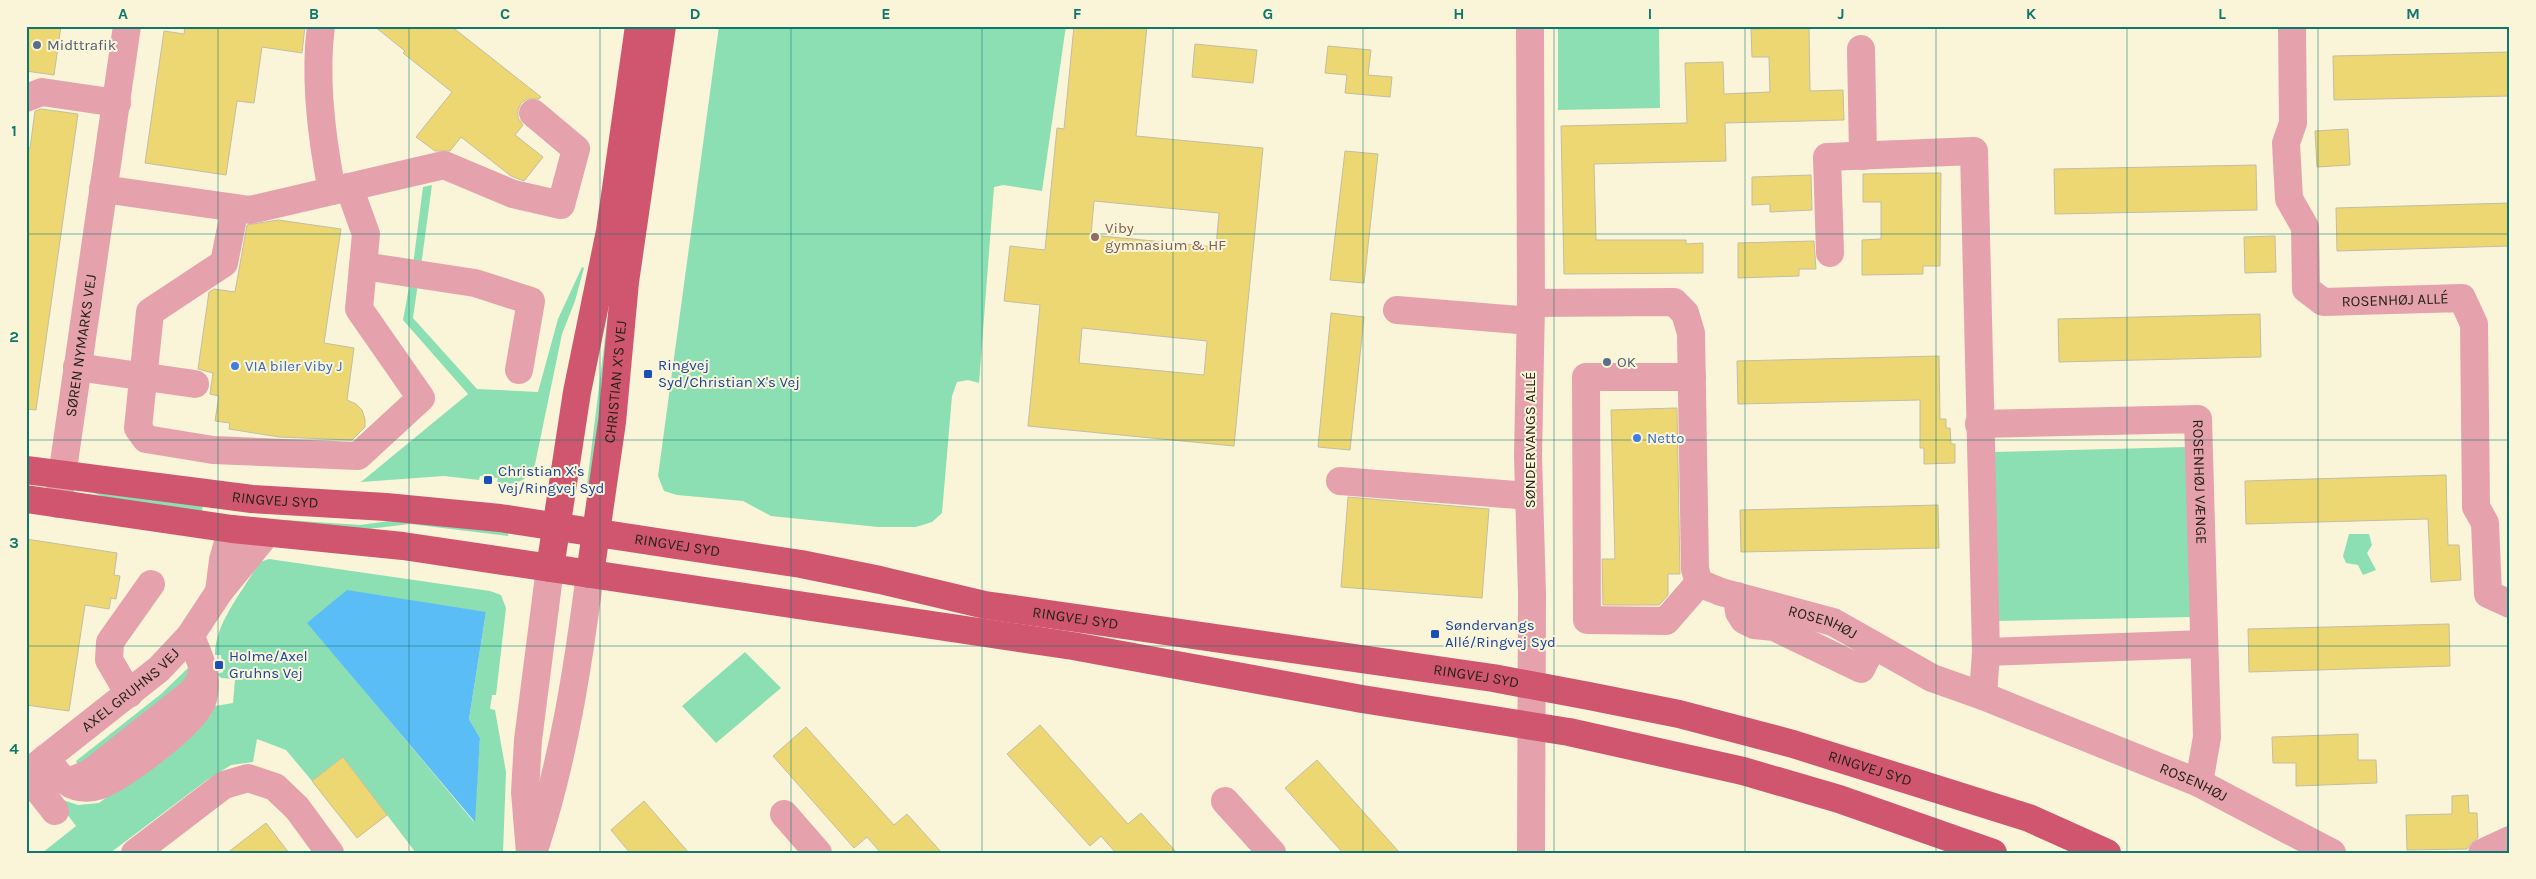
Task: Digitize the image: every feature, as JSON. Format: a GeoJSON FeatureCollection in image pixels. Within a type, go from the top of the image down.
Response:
{"type":"FeatureCollection","features":[{"type":"Feature","properties":{"kind":"main road","name":"CHRISTIAN X'S VEJ"},"geometry":{"type":"LineString","coordinates":[[550,568],[577,392],[610,231],[639,26]]}},
{"type":"Feature","properties":{"kind":"main road","name":"CHRISTIAN X'S VEJ"},"geometry":{"type":"LineString","coordinates":[[590,574],[612,422],[625,282],[662,26]]}},
{"type":"Feature","properties":{"kind":"main road","name":"RINGVEJ SYD"},"geometry":{"type":"LineString","coordinates":[[26,470],[252,499],[386,507],[500,518],[801,564],[880,580],[985,605],[1531,686],[1678,714],[1792,744],[2029,818],[2107,853]]}},
{"type":"Feature","properties":{"kind":"main road","name":"RINGVEJ SYD"},"geometry":{"type":"LineString","coordinates":[[26,498],[266,533],[342,538],[1073,646],[1362,699],[1622,742],[1743,771],[1839,799],[1984,850]]}},
{"type":"Feature","properties":{"kind":"main road"},"geometry":{"type":"LineString","coordinates":[[232,528],[240,520],[251,515],[386,507]]}},
{"type":"Feature","properties":{"kind":"street","name":"SØREN NYMARKS VEJ"},"geometry":{"type":"LineString","coordinates":[[58,504],[127,26]]}},
{"type":"Feature","properties":{"kind":"street"},"geometry":{"type":"LineString","coordinates":[[235,208],[224,263],[150,312],[138,428],[146,439],[213,450],[358,456],[421,398],[359,309],[366,234],[340,189],[324,151],[318,47],[321,26]]}},
{"type":"Feature","properties":{"kind":"street","name":"SØNDERVANGS ALLÉ"},"geometry":{"type":"LineString","coordinates":[[1530,26],[1529,496],[1532,594],[1531,853]]}},
{"type":"Feature","properties":{"kind":"street","name":"ROSENHØJ ALLÉ"},"geometry":{"type":"LineString","coordinates":[[2292,26],[2293,123],[2286,143],[2289,199],[2305,226],[2306,289],[2323,302],[2462,298],[2474,324],[2476,507],[2485,523],[2488,594],[2510,604]]}},
{"type":"Feature","properties":{"kind":"street"},"geometry":{"type":"LineString","coordinates":[[1861,49],[1863,156]]}},
{"type":"Feature","properties":{"kind":"street"},"geometry":{"type":"LineString","coordinates":[[26,98],[42,92],[117,103]]}},
{"type":"Feature","properties":{"kind":"street"},"geometry":{"type":"LineString","coordinates":[[103,189],[250,210],[444,165],[513,194],[562,205],[576,149],[533,113]]}},
{"type":"Feature","properties":{"kind":"street"},"geometry":{"type":"LineString","coordinates":[[1830,253],[1827,157],[1974,151],[1979,424],[1986,652],[1983,696]]}},
{"type":"Feature","properties":{"kind":"street"},"geometry":{"type":"LineString","coordinates":[[363,266],[475,283],[531,301],[519,370]]}},
{"type":"Feature","properties":{"kind":"street"},"geometry":{"type":"LineString","coordinates":[[1397,310],[1530,312],[1674,302],[1685,313],[1691,333],[1692,377],[1695,568],[1700,583],[1666,620],[1587,620],[1586,378],[1692,377]]}},
{"type":"Feature","properties":{"kind":"street"},"geometry":{"type":"LineString","coordinates":[[77,367],[195,384]]}},
{"type":"Feature","properties":{"kind":"street","name":"ROSENHØJ VÆNGE"},"geometry":{"type":"LineString","coordinates":[[1979,424],[2198,419],[2207,737],[2199,783]]}},
{"type":"Feature","properties":{"kind":"street"},"geometry":{"type":"LineString","coordinates":[[1340,481],[1529,496]]}},
{"type":"Feature","properties":{"kind":"street","name":"AXEL GRUHNS VEJ"},"geometry":{"type":"LineString","coordinates":[[219,592],[223,560],[232,528]]}},
{"type":"Feature","properties":{"kind":"street","name":"AXEL GRUHNS VEJ"},"geometry":{"type":"LineString","coordinates":[[36,766],[129,694],[159,668],[190,636],[219,592],[266,533]]}},
{"type":"Feature","properties":{"kind":"street","name":"CHRISTIAN X'S VEJ"},"geometry":{"type":"LineString","coordinates":[[531,853],[525,792],[528,740],[550,568]]}},
{"type":"Feature","properties":{"kind":"street","name":"CHRISTIAN X'S VEJ"},"geometry":{"type":"LineString","coordinates":[[531,853],[550,802],[565,740],[590,574]]}},
{"type":"Feature","properties":{"kind":"street","name":"ROSENHØJ"},"geometry":{"type":"LineString","coordinates":[[1700,583],[1737,596],[1833,622],[1932,678],[1983,696],[2199,783],[2332,853]]}},
{"type":"Feature","properties":{"kind":"street"},"geometry":{"type":"LineString","coordinates":[[129,694],[109,660],[110,642],[151,584]]}},
{"type":"Feature","properties":{"kind":"street"},"geometry":{"type":"LineString","coordinates":[[36,766],[79,787],[92,788],[108,782],[183,726],[197,714],[204,699],[205,683],[203,671],[190,636]]}},
{"type":"Feature","properties":{"kind":"street"},"geometry":{"type":"LineString","coordinates":[[1986,652],[2204,644]]}},
{"type":"Feature","properties":{"kind":"street"},"geometry":{"type":"LineString","coordinates":[[36,766],[55,811]]}},
{"type":"Feature","properties":{"kind":"street"},"geometry":{"type":"LineString","coordinates":[[135,853],[224,785],[248,778],[275,787],[297,808],[330,853]]}},
{"type":"Feature","properties":{"kind":"street"},"geometry":{"type":"LineString","coordinates":[[1225,801],[1272,853]]}},
{"type":"Feature","properties":{"kind":"street"},"geometry":{"type":"LineString","coordinates":[[784,814],[818,853]]}},
{"type":"Feature","properties":{"kind":"street"},"geometry":{"type":"LineString","coordinates":[[2482,853],[2510,840]]}},
{"type":"Feature","properties":{"kind":"green space"},"geometry":{"type":"Polygon","coordinates":[[[719,26],[1066,26],[1042,191],[1003,185],[994,187],[979,383],[968,380],[957,382],[952,396],[942,513],[932,522],[916,527],[878,527],[771,516],[743,501],[677,495],[664,491],[658,476],[719,26]]]}},
{"type":"Feature","properties":{"kind":"green space"},"geometry":{"type":"Polygon","coordinates":[[[1558,26],[1659,26],[1660,108],[1558,110],[1558,26]]]}},
{"type":"Feature","properties":{"kind":"green space"},"geometry":{"type":"Polygon","coordinates":[[[432,185],[421,266],[413,265],[423,187],[432,185]]]}},
{"type":"Feature","properties":{"kind":"green space"},"geometry":{"type":"Polygon","coordinates":[[[582,267],[584,268],[575,301],[562,334],[534,469],[530,474],[518,482],[509,484],[497,483],[498,478],[480,476],[479,480],[444,476],[361,482],[468,394],[403,320],[410,282],[418,283],[413,318],[477,389],[538,392],[558,319],[582,267]]]}},
{"type":"Feature","properties":{"kind":"green space"},"geometry":{"type":"Polygon","coordinates":[[[612,282],[592,485],[587,484],[612,282]]]}},
{"type":"Feature","properties":{"kind":"green space"},"geometry":{"type":"Polygon","coordinates":[[[2187,447],[2192,617],[1997,621],[1994,452],[2187,447]]]}},
{"type":"Feature","properties":{"kind":"green space"},"geometry":{"type":"Polygon","coordinates":[[[90,491],[203,501],[202,516],[110,500],[90,491]]]}},
{"type":"Feature","properties":{"kind":"green space"},"geometry":{"type":"Polygon","coordinates":[[[286,520],[360,525],[389,521],[509,531],[508,536],[410,524],[360,530],[285,523],[286,520]]]}},
{"type":"Feature","properties":{"kind":"green space"},"geometry":{"type":"Polygon","coordinates":[[[2349,534],[2369,534],[2372,545],[2367,553],[2376,570],[2363,575],[2358,565],[2346,563],[2343,556],[2349,534]]]}},
{"type":"Feature","properties":{"kind":"green space"},"geometry":{"type":"Polygon","coordinates":[[[269,559],[490,591],[501,595],[506,608],[496,695],[492,695],[490,709],[495,710],[506,772],[503,853],[416,853],[343,757],[312,781],[286,750],[257,739],[253,762],[231,765],[207,780],[110,853],[42,853],[76,826],[54,797],[78,805],[99,803],[189,736],[210,716],[215,706],[233,703],[235,679],[221,678],[217,674],[223,672],[221,655],[215,655],[216,644],[223,622],[260,562],[269,559]],[[486,612],[308,623],[474,822],[480,738],[469,719],[486,612]]]}},
{"type":"Feature","properties":{"kind":"green space"},"geometry":{"type":"Polygon","coordinates":[[[745,652],[781,688],[716,743],[682,706],[745,652]]]}},
{"type":"Feature","properties":{"kind":"green space"},"geometry":{"type":"Polygon","coordinates":[[[188,668],[190,673],[187,684],[92,761],[77,764],[76,761],[161,694],[188,668]]]}},
{"type":"Feature","properties":{"kind":"water"},"geometry":{"type":"Polygon","coordinates":[[[347,590],[486,612],[469,719],[480,738],[475,822],[307,623],[347,590]]]}},
{"type":"Feature","properties":{"kind":"building"},"geometry":{"type":"Polygon","coordinates":[[[26,26],[61,26],[54,75],[26,71],[26,26]]]}},
{"type":"Feature","properties":{"kind":"building"},"geometry":{"type":"Polygon","coordinates":[[[185,26],[305,26],[302,53],[262,47],[254,103],[237,101],[226,175],[145,163],[164,31],[184,34],[185,26]]]}},
{"type":"Feature","properties":{"kind":"building"},"geometry":{"type":"Polygon","coordinates":[[[374,26],[451,26],[541,97],[539,99],[527,99],[521,103],[518,110],[518,118],[523,125],[515,135],[543,157],[524,181],[511,176],[461,137],[450,151],[435,151],[416,137],[452,92],[403,53],[405,51],[374,26]]]}},
{"type":"Feature","properties":{"kind":"building"},"geometry":{"type":"Polygon","coordinates":[[[1074,26],[1147,26],[1136,136],[1263,148],[1234,446],[1028,426],[1040,305],[1004,301],[1010,246],[1045,250],[1057,128],[1064,129],[1074,26]],[[1094,201],[1091,235],[1216,247],[1219,213],[1094,201]],[[1082,328],[1079,363],[1204,375],[1207,341],[1082,328]]]}},
{"type":"Feature","properties":{"kind":"building"},"geometry":{"type":"Polygon","coordinates":[[[1809,28],[1810,91],[1843,90],[1844,120],[1725,123],[1726,161],[1594,164],[1596,240],[1686,240],[1686,244],[1703,243],[1703,273],[1564,274],[1561,126],[1687,123],[1685,63],[1723,62],[1724,94],[1770,92],[1769,57],[1752,57],[1751,29],[1809,28]]]}},
{"type":"Feature","properties":{"kind":"building"},"geometry":{"type":"Polygon","coordinates":[[[1195,44],[1257,50],[1253,83],[1192,77],[1195,44]]]}},
{"type":"Feature","properties":{"kind":"building"},"geometry":{"type":"Polygon","coordinates":[[[1328,46],[1371,50],[1368,75],[1392,77],[1390,97],[1345,93],[1347,75],[1325,73],[1328,46]]]}},
{"type":"Feature","properties":{"kind":"building"},"geometry":{"type":"Polygon","coordinates":[[[2510,52],[2510,96],[2334,100],[2333,56],[2510,52]]]}},
{"type":"Feature","properties":{"kind":"building"},"geometry":{"type":"Polygon","coordinates":[[[41,109],[78,114],[36,410],[26,409],[26,147],[30,148],[35,111],[41,109]]]}},
{"type":"Feature","properties":{"kind":"building"},"geometry":{"type":"Polygon","coordinates":[[[2348,129],[2350,165],[2317,167],[2315,131],[2348,129]]]}},
{"type":"Feature","properties":{"kind":"building"},"geometry":{"type":"Polygon","coordinates":[[[1345,151],[1378,154],[1364,283],[1330,280],[1345,151]]]}},
{"type":"Feature","properties":{"kind":"building"},"geometry":{"type":"Polygon","coordinates":[[[2256,165],[2257,210],[2055,214],[2054,169],[2256,165]]]}},
{"type":"Feature","properties":{"kind":"building"},"geometry":{"type":"Polygon","coordinates":[[[1941,173],[1940,266],[1923,266],[1923,274],[1862,275],[1862,240],[1881,239],[1881,202],[1863,202],[1863,174],[1941,173]]]}},
{"type":"Feature","properties":{"kind":"building"},"geometry":{"type":"Polygon","coordinates":[[[1811,175],[1812,210],[1770,212],[1770,204],[1752,205],[1752,177],[1811,175]]]}},
{"type":"Feature","properties":{"kind":"building"},"geometry":{"type":"Polygon","coordinates":[[[2510,203],[2510,246],[2337,251],[2336,208],[2510,203]]]}},
{"type":"Feature","properties":{"kind":"building"},"geometry":{"type":"Polygon","coordinates":[[[278,220],[341,229],[324,343],[354,348],[347,400],[356,404],[362,410],[365,427],[352,440],[279,437],[229,429],[230,423],[215,421],[219,396],[210,394],[213,373],[198,369],[209,292],[214,289],[235,292],[247,225],[278,220]]]}},
{"type":"Feature","properties":{"kind":"building"},"geometry":{"type":"Polygon","coordinates":[[[2275,236],[2276,272],[2245,273],[2244,237],[2275,236]]]}},
{"type":"Feature","properties":{"kind":"building"},"geometry":{"type":"Polygon","coordinates":[[[1814,241],[1816,269],[1799,269],[1799,276],[1738,278],[1738,243],[1814,241]]]}},
{"type":"Feature","properties":{"kind":"building"},"geometry":{"type":"Polygon","coordinates":[[[1331,313],[1364,317],[1350,450],[1318,447],[1331,313]]]}},
{"type":"Feature","properties":{"kind":"building"},"geometry":{"type":"Polygon","coordinates":[[[2260,314],[2261,357],[2059,362],[2058,319],[2260,314]]]}},
{"type":"Feature","properties":{"kind":"building"},"geometry":{"type":"Polygon","coordinates":[[[1939,356],[1940,419],[1946,419],[1946,428],[1950,428],[1951,444],[1955,444],[1955,463],[1924,464],[1924,448],[1920,448],[1920,400],[1738,404],[1737,361],[1939,356]]]}},
{"type":"Feature","properties":{"kind":"building"},"geometry":{"type":"Polygon","coordinates":[[[1677,408],[1680,574],[1668,574],[1668,595],[1659,605],[1603,605],[1602,559],[1615,559],[1611,410],[1677,408]]]}},
{"type":"Feature","properties":{"kind":"building"},"geometry":{"type":"Polygon","coordinates":[[[2446,475],[2448,545],[2459,545],[2461,580],[2431,582],[2428,519],[2246,524],[2245,481],[2446,475]]]}},
{"type":"Feature","properties":{"kind":"building"},"geometry":{"type":"Polygon","coordinates":[[[1348,497],[1489,509],[1482,598],[1341,587],[1348,497]]]}},
{"type":"Feature","properties":{"kind":"building"},"geometry":{"type":"Polygon","coordinates":[[[1938,505],[1939,548],[1741,552],[1740,510],[1938,505]]]}},
{"type":"Feature","properties":{"kind":"building"},"geometry":{"type":"Polygon","coordinates":[[[26,539],[117,553],[114,575],[120,576],[116,599],[111,598],[109,609],[85,605],[69,711],[26,705],[26,539]]]}},
{"type":"Feature","properties":{"kind":"building"},"geometry":{"type":"Polygon","coordinates":[[[2449,624],[2450,666],[2249,672],[2248,629],[2449,624]]]}},
{"type":"Feature","properties":{"kind":"building"},"geometry":{"type":"Polygon","coordinates":[[[1040,725],[1128,824],[1141,813],[1177,853],[1116,853],[1101,836],[1090,846],[1007,754],[1040,725]]]}},
{"type":"Feature","properties":{"kind":"building"},"geometry":{"type":"Polygon","coordinates":[[[806,727],[894,825],[907,814],[942,853],[881,853],[867,837],[854,848],[773,756],[806,727]]]}},
{"type":"Feature","properties":{"kind":"building"},"geometry":{"type":"Polygon","coordinates":[[[2358,734],[2358,760],[2376,760],[2377,783],[2296,786],[2296,763],[2273,763],[2272,737],[2358,734]]]}},
{"type":"Feature","properties":{"kind":"building"},"geometry":{"type":"Polygon","coordinates":[[[343,757],[387,815],[357,838],[312,781],[343,757]]]}},
{"type":"Feature","properties":{"kind":"building"},"geometry":{"type":"Polygon","coordinates":[[[1317,760],[1400,853],[1343,853],[1285,788],[1317,760]]]}},
{"type":"Feature","properties":{"kind":"building"},"geometry":{"type":"Polygon","coordinates":[[[2468,795],[2469,813],[2477,813],[2478,838],[2467,849],[2407,850],[2406,815],[2452,814],[2452,796],[2468,795]]]}},
{"type":"Feature","properties":{"kind":"building"},"geometry":{"type":"Polygon","coordinates":[[[644,801],[689,853],[630,853],[611,830],[644,801]]]}},
{"type":"Feature","properties":{"kind":"building"},"geometry":{"type":"Polygon","coordinates":[[[266,823],[289,853],[227,853],[266,823]]]}},
{"type":"Feature","properties":{"kind":"place","name":"Midttrafik"},"geometry":{"type":"Point","coordinates":[37,45]}},
{"type":"Feature","properties":{"kind":"place","name":"Viby gymnasium & HF"},"geometry":{"type":"Point","coordinates":[1095,237]}},
{"type":"Feature","properties":{"kind":"place","name":"OK"},"geometry":{"type":"Point","coordinates":[1607,362]}},
{"type":"Feature","properties":{"kind":"place","name":"VIA biler Viby J"},"geometry":{"type":"Point","coordinates":[235,366]}},
{"type":"Feature","properties":{"kind":"place","name":"Ringvej Syd/Christian X's Vej"},"geometry":{"type":"Point","coordinates":[648,374]}},
{"type":"Feature","properties":{"kind":"place","name":"Netto"},"geometry":{"type":"Point","coordinates":[1637,438]}},
{"type":"Feature","properties":{"kind":"place","name":"Christian X's Vej/Ringvej Syd"},"geometry":{"type":"Point","coordinates":[488,480]}},
{"type":"Feature","properties":{"kind":"place","name":"Søndervangs Allé/Ringvej Syd"},"geometry":{"type":"Point","coordinates":[1435,634]}},
{"type":"Feature","properties":{"kind":"place","name":"Holme/Axel Gruhns Vej"},"geometry":{"type":"Point","coordinates":[219,665]}}]}
